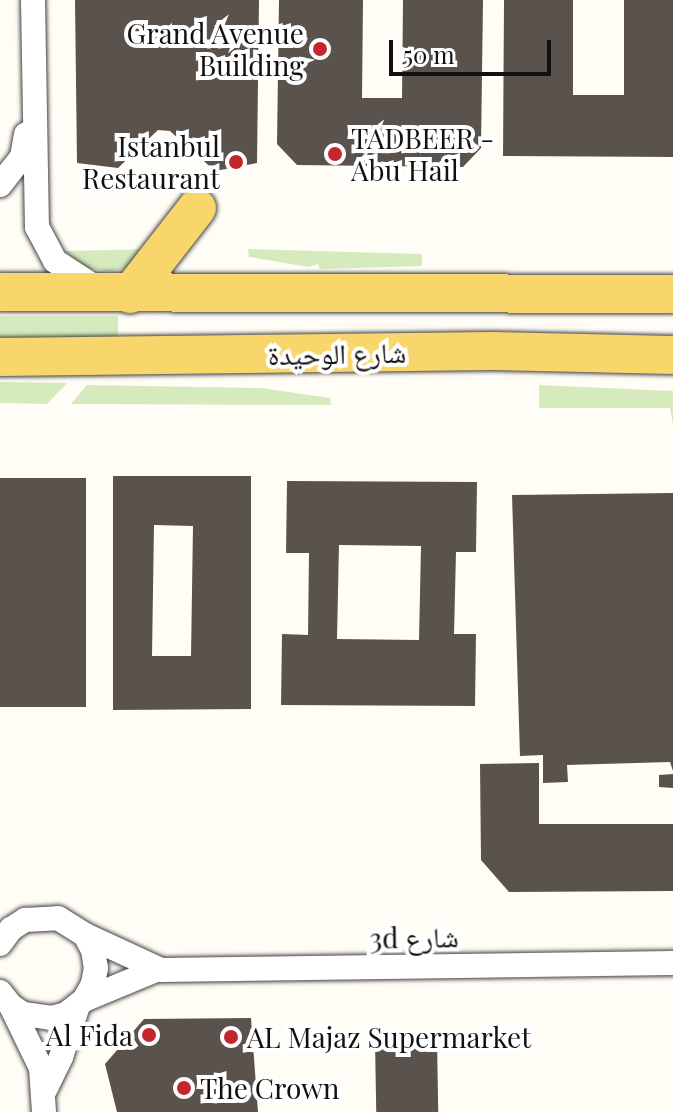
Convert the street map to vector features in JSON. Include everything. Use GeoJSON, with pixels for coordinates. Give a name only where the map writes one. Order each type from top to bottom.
{"type":"FeatureCollection","features":[{"type":"Feature","properties":{"kind":"main road"},"geometry":{"type":"LineString","coordinates":[[118,294],[197,208]]}},
{"type":"Feature","properties":{"kind":"main road","name":"شارع الوحيدة"},"geometry":{"type":"LineString","coordinates":[[0,292],[673,294]]}},
{"type":"Feature","properties":{"kind":"main road","name":"شارع الوحيدة"},"geometry":{"type":"LineString","coordinates":[[0,357],[493,351],[673,355]]}},
{"type":"Feature","properties":{"kind":"street"},"geometry":{"type":"LineString","coordinates":[[33,0],[34,206],[40,236],[55,261],[118,294]]}},
{"type":"Feature","properties":{"kind":"street"},"geometry":{"type":"LineString","coordinates":[[0,185],[22,157],[32,105]]}},
{"type":"Feature","properties":{"kind":"street","name":"3d شارع"},"geometry":{"type":"LineString","coordinates":[[4,936],[25,920],[58,918],[156,970]]}},
{"type":"Feature","properties":{"kind":"street"},"geometry":{"type":"LineString","coordinates":[[44,1101],[81,1003],[93,984],[96,968],[93,950],[85,935]]}},
{"type":"Feature","properties":{"kind":"street","name":"3d شارع"},"geometry":{"type":"LineString","coordinates":[[5,1000],[23,1014],[52,1018],[156,970],[673,963]]}},
{"type":"Feature","properties":{"kind":"street"},"geometry":{"type":"LineString","coordinates":[[5,1000],[33,1046],[44,1101]]}},
{"type":"Feature","properties":{"kind":"green space"},"geometry":{"type":"Polygon","coordinates":[[[155,249],[136,266],[111,271],[82,268],[66,251],[155,249]]]}},
{"type":"Feature","properties":{"kind":"green space"},"geometry":{"type":"Polygon","coordinates":[[[248,249],[422,254],[422,266],[320,269],[318,264],[308,267],[249,257],[248,249]]]}},
{"type":"Feature","properties":{"kind":"green space"},"geometry":{"type":"Polygon","coordinates":[[[0,316],[118,316],[118,337],[0,337],[0,316]]]}},
{"type":"Feature","properties":{"kind":"green space"},"geometry":{"type":"Polygon","coordinates":[[[0,382],[67,383],[47,404],[0,403],[0,382]]]}},
{"type":"Feature","properties":{"kind":"green space"},"geometry":{"type":"Polygon","coordinates":[[[87,385],[261,388],[330,398],[331,405],[71,404],[87,385]]]}},
{"type":"Feature","properties":{"kind":"green space"},"geometry":{"type":"Polygon","coordinates":[[[539,385],[673,391],[673,425],[670,408],[539,408],[539,385]]]}},
{"type":"Feature","properties":{"kind":"building"},"geometry":{"type":"Polygon","coordinates":[[[75,0],[259,0],[257,163],[215,171],[170,131],[158,130],[118,168],[77,163],[75,0]]]}},
{"type":"Feature","properties":{"kind":"building","name":"Grand Avenue Building"},"geometry":{"type":"Polygon","coordinates":[[[279,0],[363,0],[362,98],[402,98],[403,0],[483,0],[481,148],[463,167],[297,165],[277,144],[279,0]]]}},
{"type":"Feature","properties":{"kind":"building"},"geometry":{"type":"Polygon","coordinates":[[[504,0],[573,0],[573,95],[624,95],[624,0],[673,0],[673,157],[503,156],[504,0]]]}},
{"type":"Feature","properties":{"kind":"building"},"geometry":{"type":"Polygon","coordinates":[[[113,476],[251,476],[251,709],[113,710],[113,476]],[[154,525],[152,656],[191,656],[193,526],[154,525]]]}},
{"type":"Feature","properties":{"kind":"building"},"geometry":{"type":"Polygon","coordinates":[[[0,478],[86,478],[86,707],[0,707],[0,478]]]}},
{"type":"Feature","properties":{"kind":"building"},"geometry":{"type":"Polygon","coordinates":[[[287,481],[477,482],[476,552],[456,552],[454,634],[476,634],[475,706],[281,705],[282,634],[308,635],[309,553],[286,553],[287,481]],[[339,545],[337,639],[419,640],[421,546],[339,545]]]}},
{"type":"Feature","properties":{"kind":"building"},"geometry":{"type":"Polygon","coordinates":[[[673,493],[673,771],[670,762],[567,765],[568,782],[543,783],[543,755],[520,756],[512,495],[673,493]]]}},
{"type":"Feature","properties":{"kind":"building"},"geometry":{"type":"Polygon","coordinates":[[[539,763],[539,824],[673,824],[673,891],[509,892],[481,860],[480,764],[539,763]]]}},
{"type":"Feature","properties":{"kind":"building"},"geometry":{"type":"Polygon","coordinates":[[[673,774],[673,788],[659,787],[659,775],[673,774]]]}},
{"type":"Feature","properties":{"kind":"building","name":"The Crown"},"geometry":{"type":"Polygon","coordinates":[[[251,1018],[258,1112],[117,1112],[105,1064],[144,1019],[251,1018]]]}},
{"type":"Feature","properties":{"kind":"building"},"geometry":{"type":"Polygon","coordinates":[[[437,1040],[438,1112],[376,1112],[375,1041],[437,1040]]]}},
{"type":"Feature","properties":{"kind":"place","name":"Grand Avenue Building"},"geometry":{"type":"Point","coordinates":[320,49]}},
{"type":"Feature","properties":{"kind":"place","name":"TADBEER - Abu Hail"},"geometry":{"type":"Point","coordinates":[335,154]}},
{"type":"Feature","properties":{"kind":"place","name":"Istanbul Restaurant"},"geometry":{"type":"Point","coordinates":[236,162]}},
{"type":"Feature","properties":{"kind":"place","name":"Al Fida"},"geometry":{"type":"Point","coordinates":[149,1035]}},
{"type":"Feature","properties":{"kind":"place","name":"AL Majaz Supermarket"},"geometry":{"type":"Point","coordinates":[231,1037]}},
{"type":"Feature","properties":{"kind":"place","name":"The Crown"},"geometry":{"type":"Point","coordinates":[184,1088]}}]}
